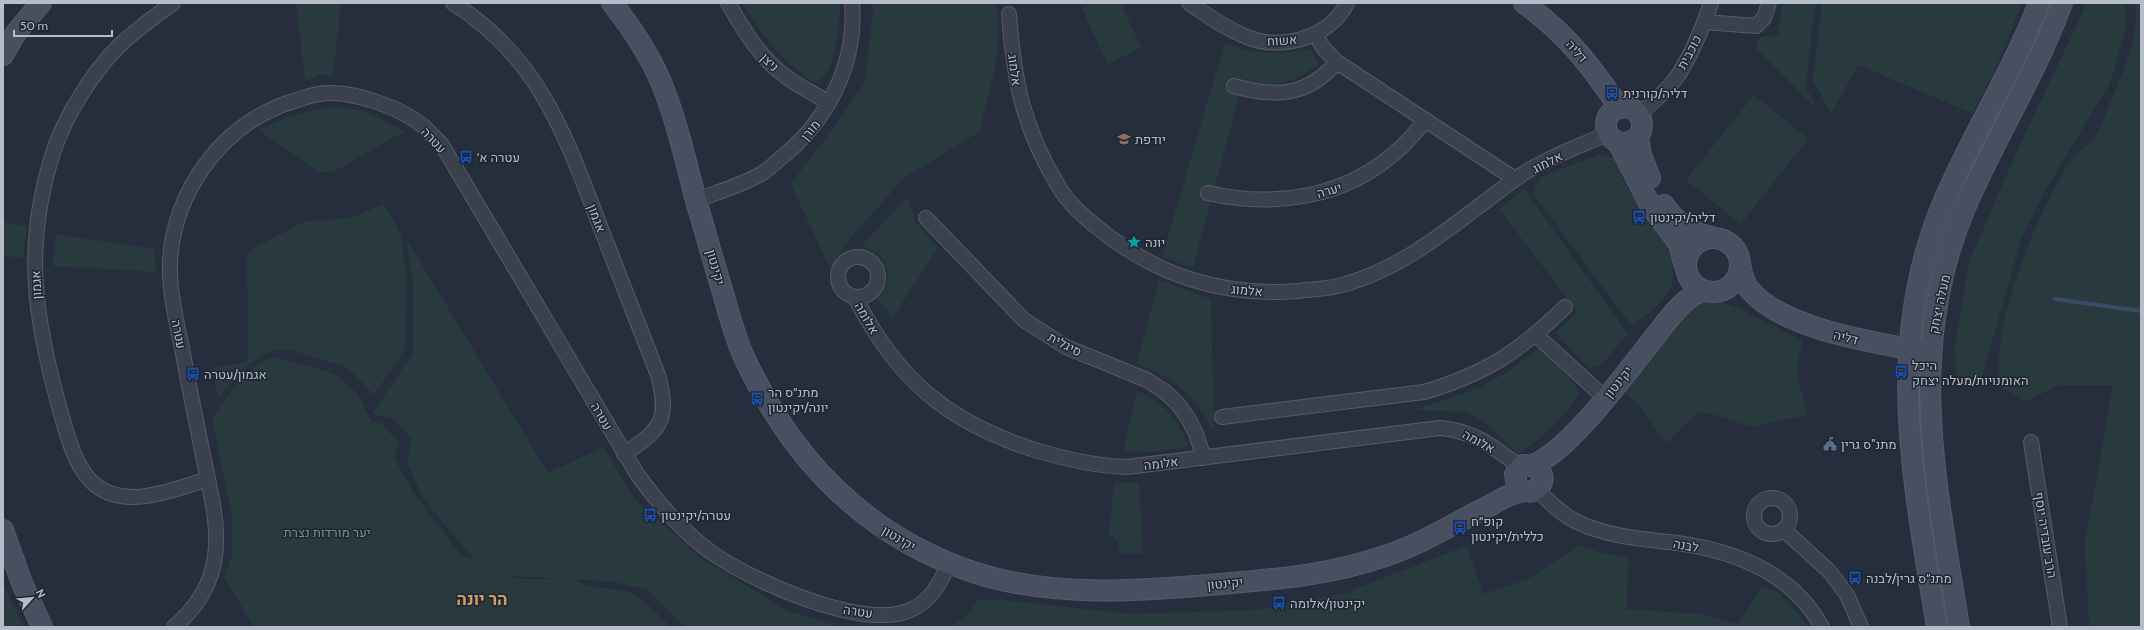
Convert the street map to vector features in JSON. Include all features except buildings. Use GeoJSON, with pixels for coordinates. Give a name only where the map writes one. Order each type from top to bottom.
{"type":"FeatureCollection","features":[{"type":"Feature","properties":{"kind":"street"},"geometry":{"type":"LineString","coordinates":[[3,54],[15,34],[41,3]]}},
{"type":"Feature","properties":{"kind":"street","name":"אגמון"},"geometry":{"type":"LineString","coordinates":[[172,3],[118,47],[72,110],[54,149],[43,191],[36,230],[34,276],[38,321],[49,371],[69,440],[82,469],[95,484],[127,497],[150,496],[208,479]]}},
{"type":"Feature","properties":{"kind":"street","name":"אגמון"},"geometry":{"type":"LineString","coordinates":[[454,3],[473,16],[498,37],[524,65],[543,95],[567,142],[658,375],[664,396],[663,412],[657,427],[646,440],[624,454]]}},
{"type":"Feature","properties":{"kind":"street","name":"יקינטון"},"geometry":{"type":"LineString","coordinates":[[612,3],[643,47],[661,82],[676,126],[696,200],[743,354],[768,404],[786,431],[814,467],[866,517],[888,532],[930,555],[976,573],[1023,584],[1088,590],[1134,590],[1289,578],[1344,569],[1415,546],[1496,502],[1528,478],[1563,444],[1606,398],[1671,317],[1694,296],[1704,291],[1717,292]]}},
{"type":"Feature","properties":{"kind":"street","name":"ניצן"},"geometry":{"type":"LineString","coordinates":[[728,3],[746,34],[784,76],[829,103]]}},
{"type":"Feature","properties":{"kind":"street","name":"מורן"},"geometry":{"type":"LineString","coordinates":[[696,200],[734,187],[762,173],[802,141],[829,103],[842,73],[851,39],[852,3]]}},
{"type":"Feature","properties":{"kind":"street","name":"אשוח"},"geometry":{"type":"LineString","coordinates":[[1188,3],[1246,37],[1265,42],[1294,41],[1315,34],[1333,23],[1347,3]]}},
{"type":"Feature","properties":{"kind":"street","name":"דליה"},"geometry":{"type":"LineString","coordinates":[[1524,3],[1546,19],[1573,44],[1629,111]]}},
{"type":"Feature","properties":{"kind":"street","name":"כוכבית"},"geometry":{"type":"LineString","coordinates":[[1629,111],[1659,97],[1674,82],[1705,22],[1711,3]]}},
{"type":"Feature","properties":{"kind":"street","name":"כוכבית"},"geometry":{"type":"LineString","coordinates":[[1705,22],[1756,26],[1764,18],[1769,3]]}},
{"type":"Feature","properties":{"kind":"street","name":"מעלה יצחק"},"geometry":{"type":"LineString","coordinates":[[1937,627],[1912,464],[1907,394],[1908,349],[1914,301],[1937,220],[1945,198],[2000,87],[2039,3]]}},
{"type":"Feature","properties":{"kind":"street","name":"מעלה יצחק"},"geometry":{"type":"LineString","coordinates":[[1960,627],[1934,462],[1929,400],[1930,353],[1936,305],[1960,221],[2026,84],[2062,3]]}},
{"type":"Feature","properties":{"kind":"street","name":"אלמוג"},"geometry":{"type":"LineString","coordinates":[[1009,14],[1012,57],[1017,90],[1027,125],[1060,189],[1080,214],[1108,237],[1144,261],[1202,283],[1245,291],[1277,292],[1345,284],[1412,254],[1444,234],[1516,179],[1547,161],[1613,138]]}},
{"type":"Feature","properties":{"kind":"street"},"geometry":{"type":"LineString","coordinates":[[1315,34],[1324,49],[1337,62],[1516,179]]}},
{"type":"Feature","properties":{"kind":"street"},"geometry":{"type":"LineString","coordinates":[[1234,86],[1272,94],[1293,92],[1313,84],[1327,73],[1337,62]]}},
{"type":"Feature","properties":{"kind":"street","name":"עטרה"},"geometry":{"type":"LineString","coordinates":[[174,627],[196,605],[206,587],[213,568],[216,528],[208,479],[171,296],[170,261],[174,232],[184,199],[218,148],[239,128],[294,101],[320,94],[344,95],[374,102],[402,113],[422,126],[442,145],[624,454],[651,494],[678,524],[714,554],[754,578],[795,596],[852,612],[884,615],[908,611],[925,601],[937,589],[950,562]]}},
{"type":"Feature","properties":{"kind":"street"},"geometry":{"type":"LineString","coordinates":[[1613,111],[1629,111],[1642,125],[1638,136],[1643,161],[1665,206],[1672,216],[1689,230],[1698,235],[1720,238],[1734,248],[1740,264],[1735,281],[1717,292],[1697,287],[1686,270],[1679,244],[1650,205],[1613,138],[1607,120],[1613,111]]}},
{"type":"Feature","properties":{"kind":"street","name":"יערה"},"geometry":{"type":"LineString","coordinates":[[1208,193],[1256,200],[1289,200],[1348,184],[1375,169],[1398,151],[1426,120]]}},
{"type":"Feature","properties":{"kind":"street"},"geometry":{"type":"LineString","coordinates":[[1613,138],[1629,142],[1638,136]]}},
{"type":"Feature","properties":{"kind":"street","name":"סיגלית"},"geometry":{"type":"LineString","coordinates":[[926,218],[1024,320],[1066,347],[1147,380],[1164,391],[1177,403],[1188,418],[1196,434],[1204,458]]}},
{"type":"Feature","properties":{"kind":"street"},"geometry":{"type":"LineString","coordinates":[[1686,270],[1686,257],[1693,246],[1703,239],[1712,237]]}},
{"type":"Feature","properties":{"kind":"street","name":"דליה"},"geometry":{"type":"LineString","coordinates":[[1740,264],[1744,282],[1749,290],[1785,315],[1830,333],[1930,353]]}},
{"type":"Feature","properties":{"kind":"street","name":"יקינטון"},"geometry":{"type":"LineString","coordinates":[[1671,317],[1687,281],[1686,270]]}},
{"type":"Feature","properties":{"kind":"street","name":"דליה"},"geometry":{"type":"LineString","coordinates":[[1717,292],[1729,289],[1768,304]]}},
{"type":"Feature","properties":{"kind":"street","name":"אלומה"},"geometry":{"type":"LineString","coordinates":[[855,297],[867,321],[886,350],[904,372],[930,397],[955,415],[1004,440],[1075,462],[1103,466],[1127,467],[1440,428],[1470,433],[1490,444],[1528,478]]}},
{"type":"Feature","properties":{"kind":"street"},"geometry":{"type":"LineString","coordinates":[[1222,417],[1424,392],[1455,383],[1486,368],[1536,335],[1565,307]]}},
{"type":"Feature","properties":{"kind":"street"},"geometry":{"type":"LineString","coordinates":[[1536,335],[1606,398]]}},
{"type":"Feature","properties":{"kind":"street","name":"הרב עובדיה יוסף"},"geometry":{"type":"LineString","coordinates":[[2031,442],[2060,627]]}},
{"type":"Feature","properties":{"kind":"street","name":"לבנה"},"geometry":{"type":"LineString","coordinates":[[1528,478],[1559,511],[1587,526],[1634,539],[1700,547],[1737,558],[1773,574],[1801,597],[1822,627]]}},
{"type":"Feature","properties":{"kind":"street"},"geometry":{"type":"LineString","coordinates":[[3,530],[22,583],[42,627]]}},
{"type":"Feature","properties":{"kind":"street"},"geometry":{"type":"LineString","coordinates":[[1784,530],[1833,576],[1847,596],[1861,627]]}},
{"type":"Feature","properties":{"kind":"green space"},"geometry":{"type":"Polygon","coordinates":[[[296,3],[341,3],[333,75],[320,75],[305,81],[296,3]]]}},
{"type":"Feature","properties":{"kind":"green space"},"geometry":{"type":"Polygon","coordinates":[[[742,3],[840,3],[838,31],[834,54],[831,64],[823,78],[815,83],[792,66],[765,37],[742,3]]]}},
{"type":"Feature","properties":{"kind":"green space"},"geometry":{"type":"Polygon","coordinates":[[[873,3],[994,3],[998,16],[998,49],[991,85],[979,132],[904,178],[846,243],[830,269],[791,184],[840,119],[865,82],[873,3]]]}},
{"type":"Feature","properties":{"kind":"green space"},"geometry":{"type":"Polygon","coordinates":[[[1094,3],[1121,3],[1141,48],[1107,64],[1082,8],[1094,3]]]}},
{"type":"Feature","properties":{"kind":"green space"},"geometry":{"type":"Polygon","coordinates":[[[1783,3],[1816,3],[1806,87],[1817,109],[1756,48],[1760,37],[1778,35],[1783,3]]]}},
{"type":"Feature","properties":{"kind":"green space"},"geometry":{"type":"Polygon","coordinates":[[[1822,3],[2022,3],[1995,71],[1972,113],[1858,65],[1831,114],[1813,80],[1822,3]]]}},
{"type":"Feature","properties":{"kind":"green space"},"geometry":{"type":"Polygon","coordinates":[[[2087,3],[2125,3],[2126,29],[2110,83],[2046,189],[2021,239],[1982,377],[1956,377],[1955,346],[1970,259],[2019,147],[2087,3]]]}},
{"type":"Feature","properties":{"kind":"green space"},"geometry":{"type":"Polygon","coordinates":[[[2134,3],[2141,3],[2141,627],[2089,627],[2085,543],[2113,385],[2060,385],[2026,401],[2001,388],[1998,366],[2001,339],[2007,309],[2027,248],[2052,193],[2063,173],[2075,156],[2094,138],[2098,132],[2130,53],[2135,27],[2136,14],[2134,3]]]}},
{"type":"Feature","properties":{"kind":"green space"},"geometry":{"type":"Polygon","coordinates":[[[1225,42],[1245,50],[1266,53],[1310,49],[1319,63],[1301,76],[1284,82],[1265,84],[1243,81],[1193,268],[1162,257],[1225,42]]]}},
{"type":"Feature","properties":{"kind":"green space"},"geometry":{"type":"Polygon","coordinates":[[[1754,95],[1808,139],[1741,224],[1686,180],[1754,95]]]}},
{"type":"Feature","properties":{"kind":"green space"},"geometry":{"type":"Polygon","coordinates":[[[337,107],[364,111],[405,131],[333,172],[318,172],[259,130],[297,114],[337,107]]]}},
{"type":"Feature","properties":{"kind":"green space"},"geometry":{"type":"Polygon","coordinates":[[[1601,154],[1615,159],[1624,181],[1673,257],[1672,286],[1658,306],[1632,326],[1534,195],[1535,188],[1541,177],[1601,154]]]}},
{"type":"Feature","properties":{"kind":"green space"},"geometry":{"type":"Polygon","coordinates":[[[1524,189],[1628,334],[1600,366],[1588,368],[1556,333],[1577,311],[1499,209],[1524,189]]]}},
{"type":"Feature","properties":{"kind":"green space"},"geometry":{"type":"Polygon","coordinates":[[[907,197],[916,222],[938,248],[893,317],[877,299],[887,286],[888,270],[880,255],[862,246],[907,197]]]}},
{"type":"Feature","properties":{"kind":"green space"},"geometry":{"type":"Polygon","coordinates":[[[384,204],[401,234],[407,281],[405,349],[374,395],[347,367],[290,350],[271,351],[250,363],[218,398],[212,368],[248,362],[247,256],[252,249],[304,222],[353,217],[384,204]]]}},
{"type":"Feature","properties":{"kind":"green space"},"geometry":{"type":"Polygon","coordinates":[[[3,222],[27,226],[23,258],[3,256],[3,222]]]}},
{"type":"Feature","properties":{"kind":"green space"},"geometry":{"type":"Polygon","coordinates":[[[56,234],[154,249],[156,272],[53,266],[56,234]]]}},
{"type":"Feature","properties":{"kind":"green space","name":"יער מורדות נצרת"},"geometry":{"type":"Polygon","coordinates":[[[407,240],[548,473],[603,447],[635,499],[702,559],[788,611],[841,627],[685,627],[646,589],[615,582],[574,579],[585,585],[631,593],[649,606],[671,627],[254,627],[224,577],[232,557],[232,516],[212,419],[225,399],[249,371],[259,363],[275,357],[323,370],[338,376],[358,394],[371,421],[381,423],[399,443],[394,458],[414,493],[459,553],[474,560],[423,498],[407,462],[411,439],[393,418],[372,414],[413,353],[413,280],[407,240]],[[509,575],[517,579],[562,579],[509,575]]]}},
{"type":"Feature","properties":{"kind":"green space"},"geometry":{"type":"Polygon","coordinates":[[[1159,280],[1211,299],[1214,432],[1199,407],[1183,389],[1174,382],[1137,363],[1159,280]]]}},
{"type":"Feature","properties":{"kind":"green space"},"geometry":{"type":"Polygon","coordinates":[[[1714,299],[1738,308],[1803,341],[1796,368],[1807,415],[1751,427],[1713,414],[1698,412],[1666,443],[1639,405],[1619,388],[1696,302],[1714,299]]]}},
{"type":"Feature","properties":{"kind":"green space"},"geometry":{"type":"Polygon","coordinates":[[[1539,347],[1575,384],[1579,394],[1566,413],[1552,427],[1518,454],[1485,422],[1466,412],[1414,410],[1479,388],[1509,371],[1539,347]]]}},
{"type":"Feature","properties":{"kind":"green space"},"geometry":{"type":"Polygon","coordinates":[[[1137,391],[1156,401],[1169,412],[1189,446],[1155,452],[1123,451],[1137,391]]]}},
{"type":"Feature","properties":{"kind":"green space"},"geometry":{"type":"Polygon","coordinates":[[[1139,482],[1143,553],[1120,554],[1118,542],[1109,533],[1114,483],[1139,482]]]}},
{"type":"Feature","properties":{"kind":"green space"},"geometry":{"type":"Polygon","coordinates":[[[1580,545],[1599,552],[1629,558],[1626,609],[1701,614],[1738,624],[1762,586],[1780,593],[1809,627],[948,627],[965,617],[978,600],[1005,600],[1130,614],[1254,610],[1342,594],[1466,546],[1484,594],[1526,580],[1580,545]]]}},
{"type":"Feature","properties":{"kind":"green space"},"geometry":{"type":"Polygon","coordinates":[[[3,583],[24,627],[3,627],[3,583]]]}},
{"type":"Feature","properties":{"kind":"waterway"},"geometry":{"type":"LineString","coordinates":[[2055,299],[2141,311]]}},
{"type":"Feature","properties":{"kind":"place","name":"דליה/קורנית"},"geometry":{"type":"Point","coordinates":[1612,93]}},
{"type":"Feature","properties":{"kind":"place","name":"יודפת"},"geometry":{"type":"Point","coordinates":[1124,139]}},
{"type":"Feature","properties":{"kind":"place","name":"עטרה א׳"},"geometry":{"type":"Point","coordinates":[466,157]}},
{"type":"Feature","properties":{"kind":"place","name":"דליה/יקינטון"},"geometry":{"type":"Point","coordinates":[1639,217]}},
{"type":"Feature","properties":{"kind":"place","name":"יונה"},"geometry":{"type":"Point","coordinates":[1134,242]}},
{"type":"Feature","properties":{"kind":"place","name":"היכל האומנויות/מעלה יצחק"},"geometry":{"type":"Point","coordinates":[1901,372]}},
{"type":"Feature","properties":{"kind":"place","name":"אגמון/עטרה"},"geometry":{"type":"Point","coordinates":[193,374]}},
{"type":"Feature","properties":{"kind":"place","name":"מתנ״ס הר יונה/יקינטון"},"geometry":{"type":"Point","coordinates":[757,399]}},
{"type":"Feature","properties":{"kind":"place","name":"מתנ\"ס גרין"},"geometry":{"type":"Point","coordinates":[1830,444]}},
{"type":"Feature","properties":{"kind":"place","name":"עטרה/יקינטון"},"geometry":{"type":"Point","coordinates":[650,515]}},
{"type":"Feature","properties":{"kind":"place","name":"קופ״ח כללית/יקינטון"},"geometry":{"type":"Point","coordinates":[1460,528]}},
{"type":"Feature","properties":{"kind":"place","name":"מתנ״ס גרין/לבנה"},"geometry":{"type":"Point","coordinates":[1855,578]}},
{"type":"Feature","properties":{"kind":"place","name":"יקינטון/אלומה"},"geometry":{"type":"Point","coordinates":[1279,603]}},
{"type":"Feature","properties":{"kind":"district","name":"הר יונה"},"geometry":{"type":"Point","coordinates":[482,599]}}]}
